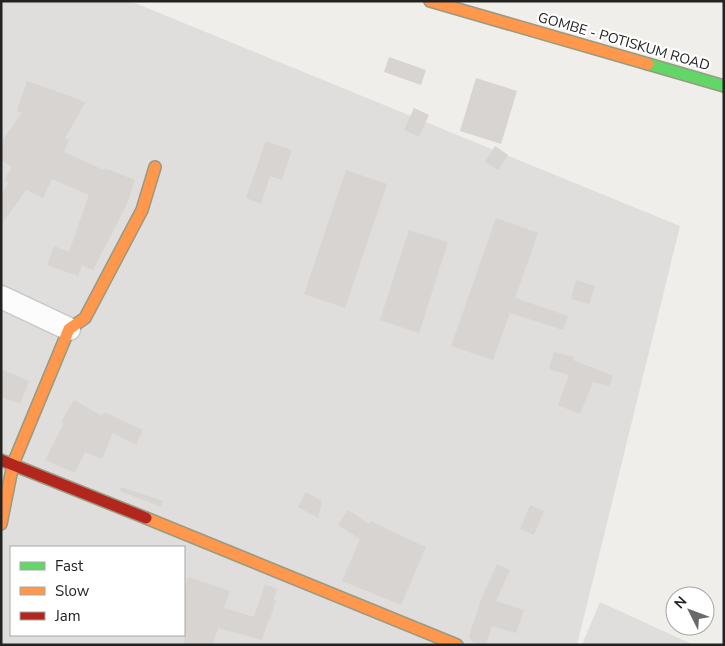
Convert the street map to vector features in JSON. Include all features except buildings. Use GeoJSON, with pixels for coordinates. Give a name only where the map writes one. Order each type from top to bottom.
{"type":"FeatureCollection","features":[{"type":"Feature","properties":{"kind":"street","name":"GOMBE - POTISKUM ROAD"},"geometry":{"type":"LineString","coordinates":[[430,1],[724,86]]}},
{"type":"Feature","properties":{"kind":"street"},"geometry":{"type":"LineString","coordinates":[[1,524],[13,464],[69,329],[85,318],[142,210],[156,167]]}},
{"type":"Feature","properties":{"kind":"street"},"geometry":{"type":"LineString","coordinates":[[1,297],[69,329]]}},
{"type":"Feature","properties":{"kind":"street"},"geometry":{"type":"LineString","coordinates":[[1,460],[457,645]]}},
{"type":"Feature","properties":{"kind":"shaded area"},"geometry":{"type":"Polygon","coordinates":[[[1,1],[130,1],[680,226],[577,645],[1,645],[1,1]]]}},
{"type":"Feature","properties":{"kind":"shaded area"},"geometry":{"type":"Polygon","coordinates":[[[600,602],[665,632],[665,636],[674,636],[694,645],[582,645],[600,602]]]}},
{"type":"Feature","properties":{"kind":"traffic: fast"},"geometry":{"type":"LineString","coordinates":[[648,64],[724,86]]}},
{"type":"Feature","properties":{"kind":"traffic: slow"},"geometry":{"type":"LineString","coordinates":[[430,1],[648,64]]}},
{"type":"Feature","properties":{"kind":"traffic: slow"},"geometry":{"type":"LineString","coordinates":[[1,524],[13,464],[69,329],[85,318],[142,210],[155,167]]}},
{"type":"Feature","properties":{"kind":"traffic: slow"},"geometry":{"type":"LineString","coordinates":[[146,518],[457,645]]}},
{"type":"Feature","properties":{"kind":"traffic: jam"},"geometry":{"type":"LineString","coordinates":[[1,460],[146,518]]}}]}
